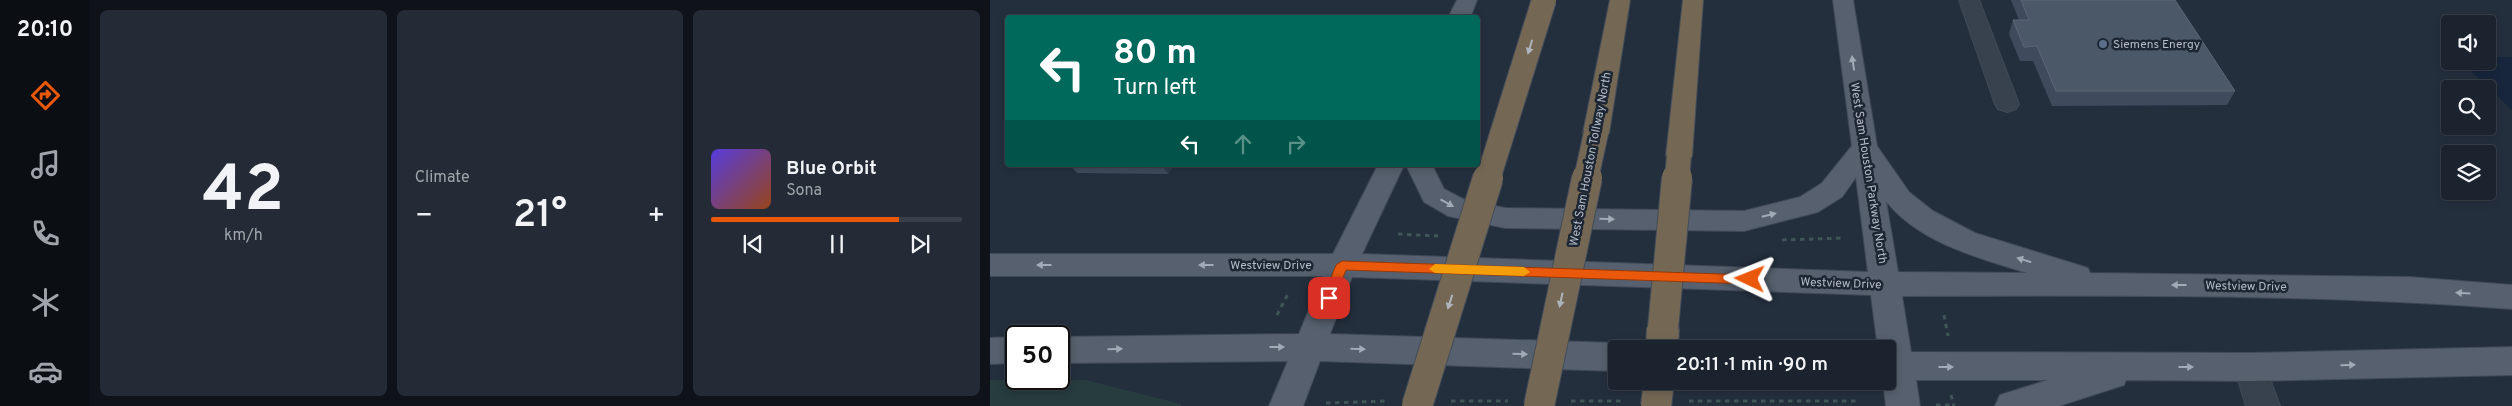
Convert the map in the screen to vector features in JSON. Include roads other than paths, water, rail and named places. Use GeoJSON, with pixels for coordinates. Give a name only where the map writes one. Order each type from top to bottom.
{"type":"FeatureCollection","features":[{"type":"Feature","properties":{"kind":"highway"},"geometry":{"type":"LineString","coordinates":[[1417,403],[1544,0]]}},
{"type":"Feature","properties":{"kind":"highway","name":"West Sam Houston Tollway North"},"geometry":{"type":"LineString","coordinates":[[1537,403],[1596,133],[1620,0]]}},
{"type":"Feature","properties":{"kind":"highway"},"geometry":{"type":"LineString","coordinates":[[1663,340],[1693,0]]}},
{"type":"Feature","properties":{"kind":"main road"},"geometry":{"type":"LineString","coordinates":[[1460,15],[1467,0]]}},
{"type":"Feature","properties":{"kind":"main road","name":"West Sam Houston Parkway North"},"geometry":{"type":"LineString","coordinates":[[1843,0],[1886,284],[1890,340]]}},
{"type":"Feature","properties":{"kind":"main road"},"geometry":{"type":"LineString","coordinates":[[1421,167],[1434,195],[1458,209],[1505,218],[1744,221],[1808,205],[1832,190],[1865,147],[1904,203],[1937,228],[1972,243],[2104,285]]}},
{"type":"Feature","properties":{"kind":"main road"},"geometry":{"type":"LineString","coordinates":[[1286,406],[1342,265],[1390,167]]}},
{"type":"Feature","properties":{"kind":"main road","name":"Westview Drive"},"geometry":{"type":"LineString","coordinates":[[990,265],[1342,265],[1886,284],[2233,285],[2409,289],[2512,296]]}},
{"type":"Feature","properties":{"kind":"main road"},"geometry":{"type":"LineString","coordinates":[[1070,350],[1309,347],[1608,357]]}},
{"type":"Feature","properties":{"kind":"main road"},"geometry":{"type":"LineString","coordinates":[[990,351],[1005,350]]}},
{"type":"Feature","properties":{"kind":"main road"},"geometry":{"type":"LineString","coordinates":[[1896,367],[2250,367],[2512,362]]}},
{"type":"Feature","properties":{"kind":"main road"},"geometry":{"type":"LineString","coordinates":[[2012,406],[2137,367]]}},
{"type":"Feature","properties":{"kind":"main road","name":"West Sam Houston Parkway North"},"geometry":{"type":"LineString","coordinates":[[1896,373],[1916,405]]}},
{"type":"Feature","properties":{"kind":"lane"},"geometry":{"type":"LineString","coordinates":[[1969,0],[2007,104]]}},
{"type":"Feature","properties":{"kind":"lane"},"geometry":{"type":"LineString","coordinates":[[2250,367],[2263,406]]}},
{"type":"Feature","properties":{"kind":"water"},"geometry":{"type":"Polygon","coordinates":[[[2496,57],[2512,57],[2512,110],[2496,95],[2496,80],[2480,80],[2472,72],[2472,70],[2496,70],[2496,57]]]}},
{"type":"Feature","properties":{"kind":"place","name":"Siemens Energy"},"geometry":{"type":"Point","coordinates":[2103,44]}}]}
